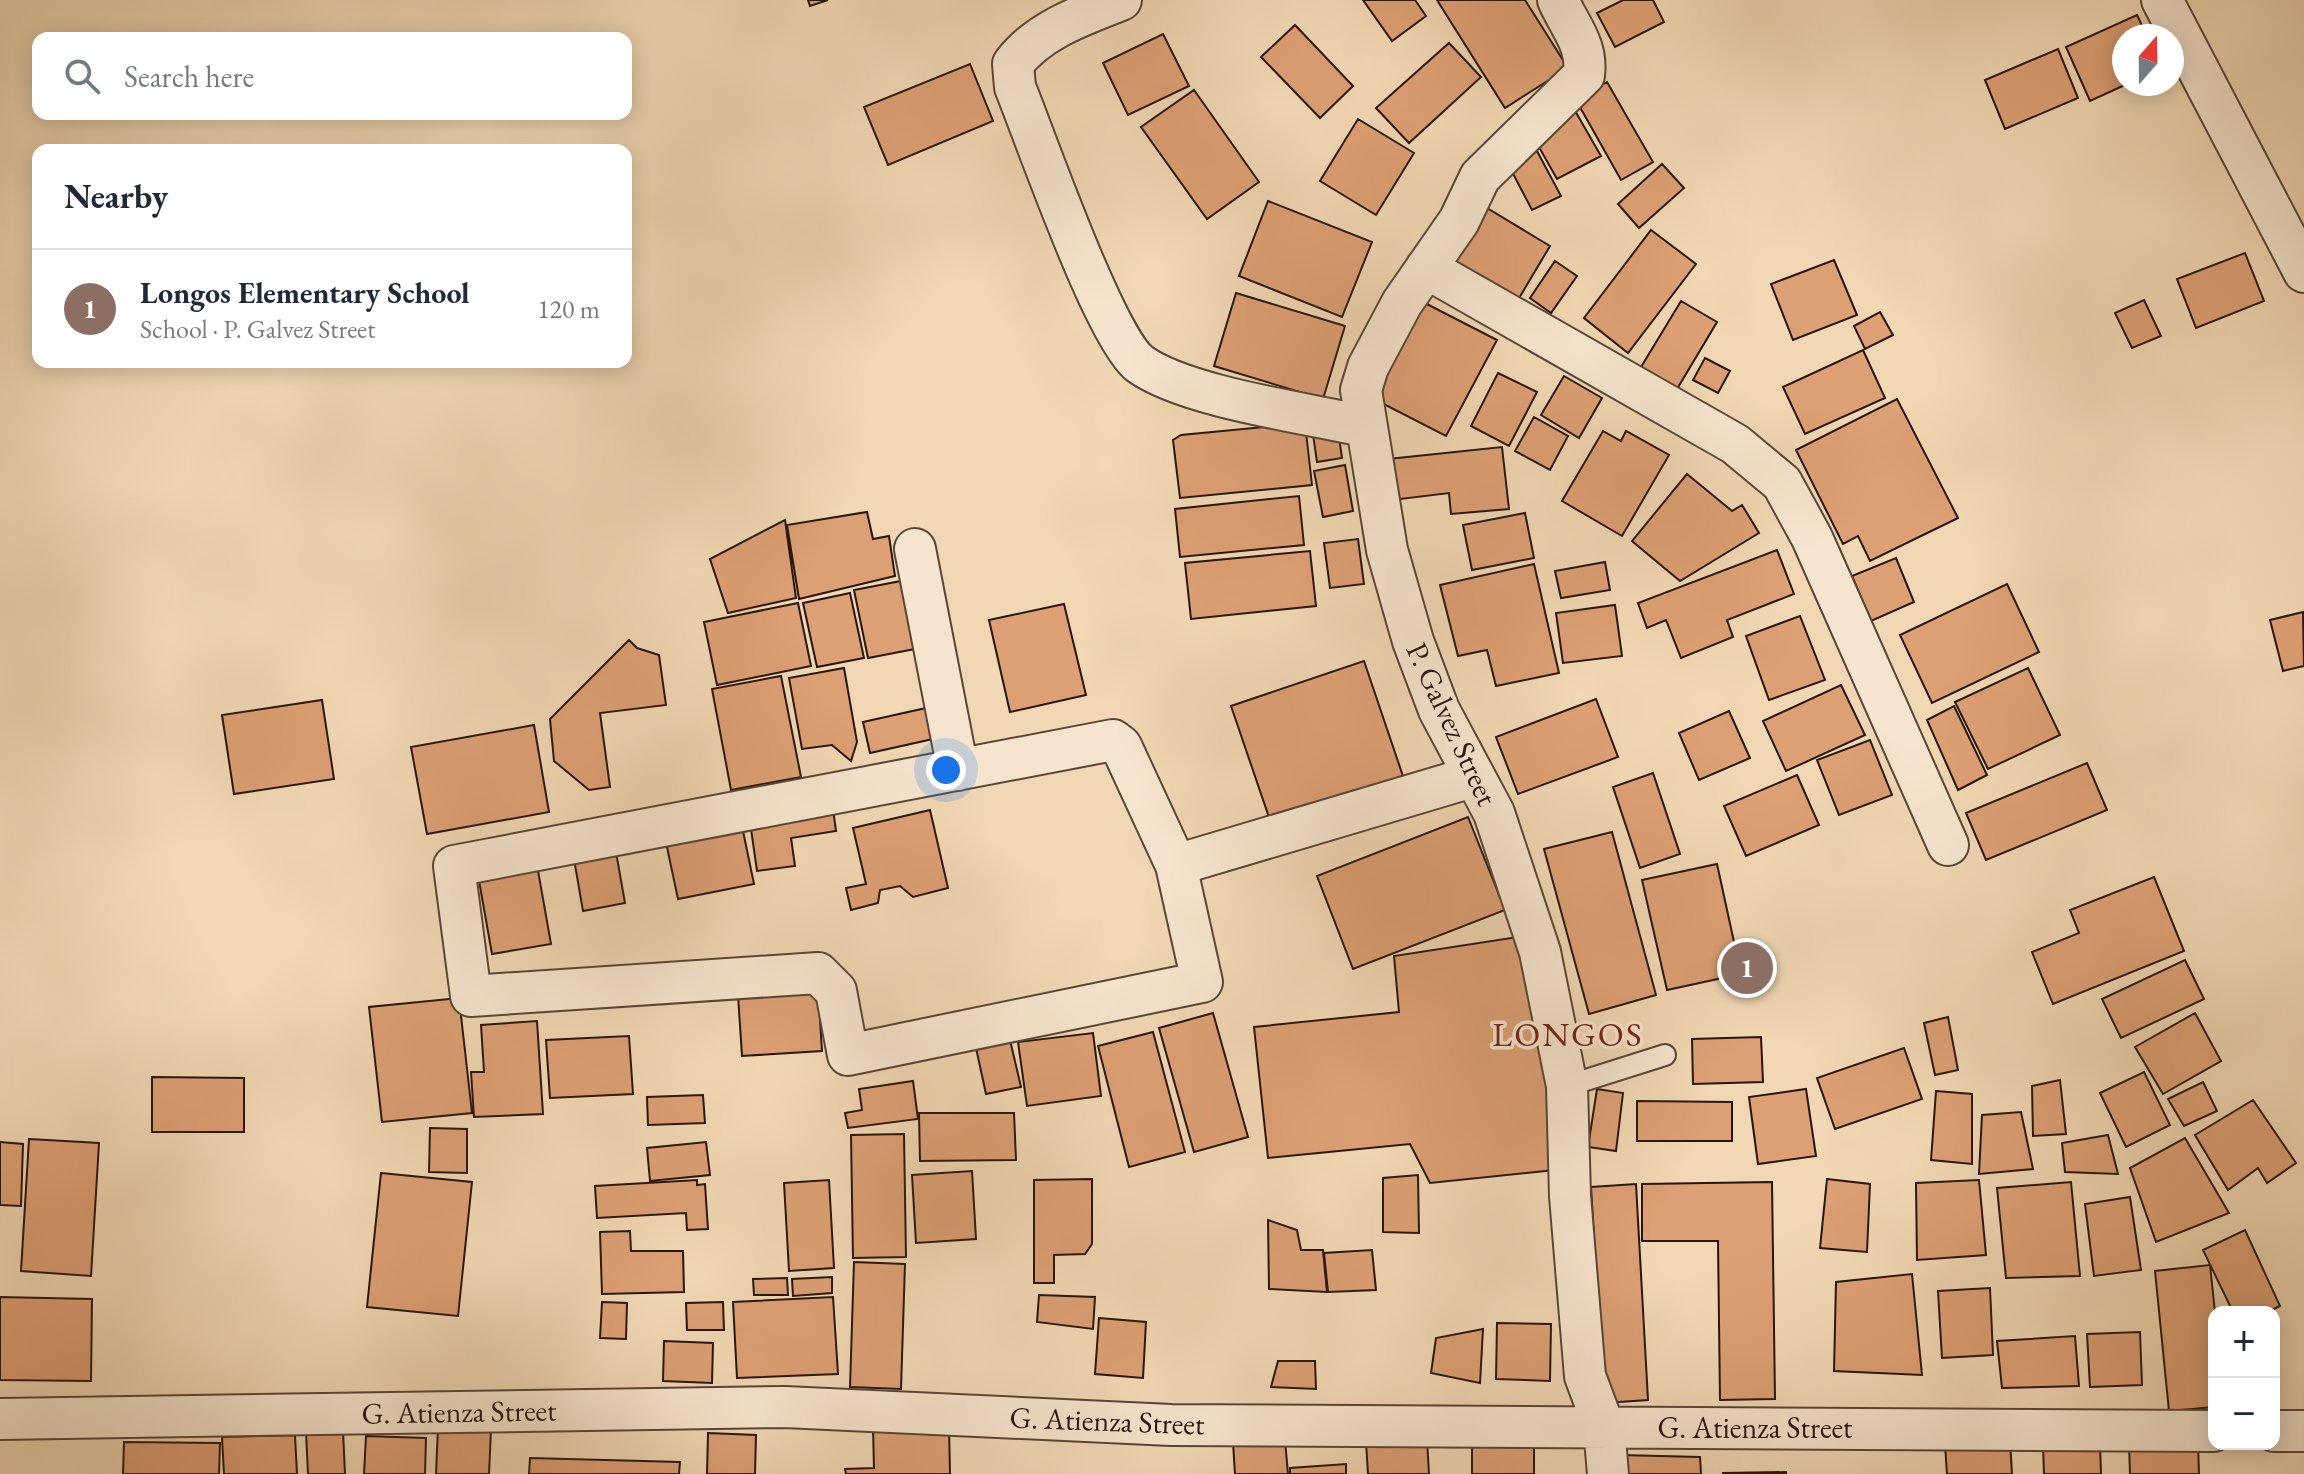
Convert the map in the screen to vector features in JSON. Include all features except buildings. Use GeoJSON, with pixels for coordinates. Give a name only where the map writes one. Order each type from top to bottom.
{"type":"FeatureCollection","features":[{"type":"Feature","properties":{"kind":"street"},"geometry":{"type":"LineString","coordinates":[[1121,0],[1073,19],[1039,39],[1023,51],[1013,64],[1015,87],[1102,303],[1126,350],[1141,365],[1195,388],[1364,426]]}},
{"type":"Feature","properties":{"kind":"street","name":"P. Galvez Street"},"geometry":{"type":"LineString","coordinates":[[1558,0],[1568,23],[1580,37],[1586,59],[1584,75],[1480,177],[1459,221],[1402,303],[1368,367],[1361,390],[1364,426],[1387,550],[1413,641],[1439,710],[1472,777],[1494,813],[1528,911],[1567,1086],[1570,1196],[1585,1376],[1604,1427],[1608,1474]]}},
{"type":"Feature","properties":{"kind":"street"},"geometry":{"type":"LineString","coordinates":[[2162,0],[2304,272]]}},
{"type":"Feature","properties":{"kind":"street"},"geometry":{"type":"LineString","coordinates":[[1426,268],[1735,444],[1782,483],[1812,538],[1948,845]]}},
{"type":"Feature","properties":{"kind":"street"},"geometry":{"type":"LineString","coordinates":[[915,549],[958,770]]}},
{"type":"Feature","properties":{"kind":"street"},"geometry":{"type":"LineString","coordinates":[[1113,740],[1121,746],[1176,865],[1202,982],[848,1055],[836,991],[818,973],[471,996],[454,866],[958,770],[1113,740]]}},
{"type":"Feature","properties":{"kind":"street"},"geometry":{"type":"LineString","coordinates":[[1176,865],[1472,777]]}},
{"type":"Feature","properties":{"kind":"street","name":"G. Atienza Street"},"geometry":{"type":"LineString","coordinates":[[0,1419],[785,1407],[1171,1425],[2208,1431]]}},
{"type":"Feature","properties":{"kind":"street"},"geometry":{"type":"LineString","coordinates":[[2280,1431],[2304,1431]]}},
{"type":"Feature","properties":{"kind":"lane"},"geometry":{"type":"LineString","coordinates":[[1567,1086],[1665,1055]]}},
{"type":"Feature","properties":{"kind":"place","name":"Longos Elementary School"},"geometry":{"type":"Point","coordinates":[1747,968]}},
{"type":"Feature","properties":{"kind":"district","name":"LONGOS"},"geometry":{"type":"Point","coordinates":[1568,1034]}}]}
